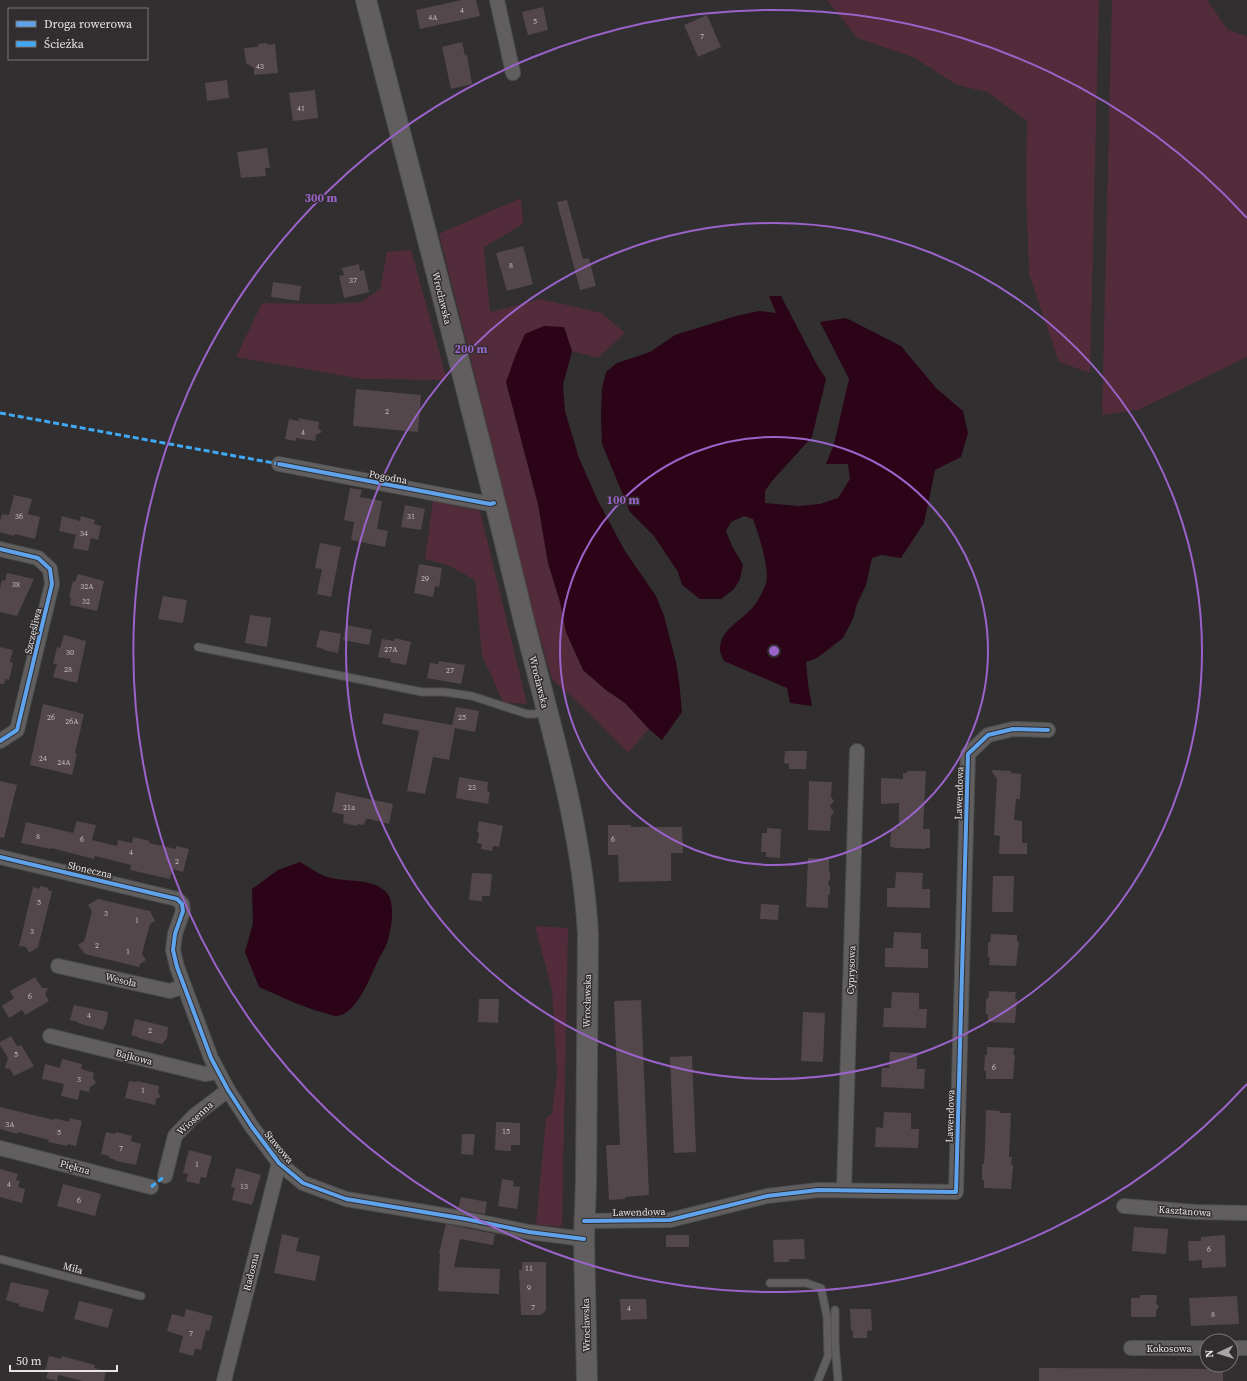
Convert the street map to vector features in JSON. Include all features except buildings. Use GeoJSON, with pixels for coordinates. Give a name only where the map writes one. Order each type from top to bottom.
{"type":"FeatureCollection","features":[{"type":"Feature","properties":{"kind":"main road","name":"Wrocławska"},"geometry":{"type":"LineString","coordinates":[[366,0],[547,711],[576,836],[586,908],[588,1008],[584,1230],[588,1381]]}},
{"type":"Feature","properties":{"kind":"street"},"geometry":{"type":"LineString","coordinates":[[497,0],[513,73]]}},
{"type":"Feature","properties":{"kind":"street","name":"Pogodna"},"geometry":{"type":"LineString","coordinates":[[279,464],[490,504],[494,503]]}},
{"type":"Feature","properties":{"kind":"street","name":"Szczęśliwa"},"geometry":{"type":"LineString","coordinates":[[0,549],[38,558],[50,569],[52,584],[17,730],[0,741]]}},
{"type":"Feature","properties":{"kind":"street","name":"Lawendowa"},"geometry":{"type":"LineString","coordinates":[[584,1230],[670,1220],[767,1196],[818,1190],[956,1192],[968,754],[988,735],[1013,729],[1048,730]]}},
{"type":"Feature","properties":{"kind":"street","name":"Cyprysowa"},"geometry":{"type":"LineString","coordinates":[[844,1190],[857,750]]}},
{"type":"Feature","properties":{"kind":"street","name":"Słoneczna"},"geometry":{"type":"LineString","coordinates":[[0,857],[177,899]]}},
{"type":"Feature","properties":{"kind":"street","name":"Stawowa"},"geometry":{"type":"LineString","coordinates":[[177,899],[182,904],[183,911],[175,934],[173,950],[176,967],[211,1058],[228,1090],[252,1127],[279,1163],[303,1183],[346,1199],[466,1219],[529,1232],[584,1230]]}},
{"type":"Feature","properties":{"kind":"street","name":"Wesoła"},"geometry":{"type":"LineString","coordinates":[[58,966],[170,992],[184,986]]}},
{"type":"Feature","properties":{"kind":"street","name":"Bajkowa"},"geometry":{"type":"LineString","coordinates":[[50,1036],[205,1074],[218,1072]]}},
{"type":"Feature","properties":{"kind":"street","name":"Wiosenna"},"geometry":{"type":"LineString","coordinates":[[165,1176],[175,1136],[194,1116],[228,1090]]}},
{"type":"Feature","properties":{"kind":"street","name":"Piękna"},"geometry":{"type":"LineString","coordinates":[[0,1148],[151,1187]]}},
{"type":"Feature","properties":{"kind":"street","name":"Radosna"},"geometry":{"type":"LineString","coordinates":[[224,1381],[279,1163]]}},
{"type":"Feature","properties":{"kind":"street","name":"Kasztanowa"},"geometry":{"type":"LineString","coordinates":[[1124,1206],[1195,1212],[1247,1213]]}},
{"type":"Feature","properties":{"kind":"street","name":"Kokosowa"},"geometry":{"type":"LineString","coordinates":[[1131,1348],[1199,1348]]}},
{"type":"Feature","properties":{"kind":"lane"},"geometry":{"type":"LineString","coordinates":[[198,647],[422,692],[444,692],[472,696],[527,714],[547,711]]}},
{"type":"Feature","properties":{"kind":"lane","name":"Miła"},"geometry":{"type":"LineString","coordinates":[[0,1259],[141,1296]]}},
{"type":"Feature","properties":{"kind":"lane"},"geometry":{"type":"LineString","coordinates":[[770,1284],[806,1283],[821,1288],[826,1317],[828,1356],[818,1381]]}},
{"type":"Feature","properties":{"kind":"lane"},"geometry":{"type":"LineString","coordinates":[[835,1310],[835,1342],[838,1381]]}},
{"type":"Feature","properties":{"kind":"shaded area"},"geometry":{"type":"Polygon","coordinates":[[[827,0],[1099,0],[1090,373],[1059,362],[1029,274],[1026,189],[1027,121],[987,92],[957,85],[913,57],[857,38],[827,0]]]}},
{"type":"Feature","properties":{"kind":"shaded area"},"geometry":{"type":"Polygon","coordinates":[[[1112,0],[1207,0],[1228,30],[1247,36],[1247,357],[1138,410],[1102,415],[1112,0]]]}},
{"type":"Feature","properties":{"kind":"shaded area"},"geometry":{"type":"Polygon","coordinates":[[[521,198],[523,224],[484,247],[490,312],[541,299],[602,313],[625,333],[598,358],[572,351],[564,327],[506,382],[538,504],[548,563],[560,602],[566,632],[583,670],[606,690],[625,703],[649,729],[628,753],[586,710],[552,679],[536,624],[439,234],[521,198]]]}},
{"type":"Feature","properties":{"kind":"shaded area"},"geometry":{"type":"Polygon","coordinates":[[[411,250],[447,380],[362,379],[236,357],[262,303],[329,304],[362,302],[380,289],[387,252],[411,250]]]}},
{"type":"Feature","properties":{"kind":"shaded area"},"geometry":{"type":"Polygon","coordinates":[[[769,296],[781,296],[817,365],[826,379],[812,437],[771,482],[765,491],[765,503],[798,506],[820,504],[838,498],[850,479],[848,464],[826,464],[834,444],[849,379],[820,322],[846,318],[901,346],[936,388],[963,411],[968,433],[961,457],[935,470],[924,523],[901,558],[881,555],[872,558],[866,585],[857,604],[853,619],[843,638],[817,658],[806,662],[812,706],[790,703],[787,688],[724,661],[720,653],[721,642],[724,636],[728,630],[757,602],[766,583],[767,577],[765,560],[753,519],[744,516],[731,522],[726,531],[732,546],[743,565],[740,579],[734,589],[721,599],[700,599],[682,585],[678,572],[654,536],[630,512],[602,444],[602,389],[606,372],[617,363],[650,352],[675,335],[736,316],[759,311],[776,313],[769,296]]]}},
{"type":"Feature","properties":{"kind":"shaded area"},"geometry":{"type":"Polygon","coordinates":[[[544,326],[564,327],[572,351],[563,385],[565,411],[579,458],[599,503],[625,551],[656,596],[664,616],[676,662],[682,712],[662,740],[649,729],[625,703],[606,690],[583,670],[566,632],[560,602],[548,563],[538,504],[506,382],[525,334],[544,326]]]}},
{"type":"Feature","properties":{"kind":"shaded area"},"geometry":{"type":"Polygon","coordinates":[[[433,501],[480,511],[527,704],[503,702],[482,655],[475,580],[450,566],[425,559],[433,501]]]}},
{"type":"Feature","properties":{"kind":"shaded area"},"geometry":{"type":"Polygon","coordinates":[[[300,862],[327,877],[367,882],[381,888],[390,898],[392,918],[387,943],[365,988],[355,1004],[343,1014],[336,1016],[297,1004],[259,987],[245,952],[253,923],[252,889],[278,870],[300,862]]]}},
{"type":"Feature","properties":{"kind":"shaded area"},"geometry":{"type":"Polygon","coordinates":[[[535,926],[568,928],[562,1226],[536,1225],[546,1118],[552,1114],[557,1072],[552,990],[535,926]]]}},
{"type":"Feature","properties":{"kind":"marked path"},"geometry":{"type":"LineString","coordinates":[[0,413],[279,464]]}},
{"type":"Feature","properties":{"kind":"marked path"},"geometry":{"type":"LineString","coordinates":[[151,1187],[165,1176]]}},
{"type":"Feature","properties":{"kind":"cycle path"},"geometry":{"type":"LineString","coordinates":[[279,464],[490,504],[494,503]]}},
{"type":"Feature","properties":{"kind":"cycle path"},"geometry":{"type":"LineString","coordinates":[[0,549],[38,558],[50,569],[52,584],[17,730],[0,741]]}},
{"type":"Feature","properties":{"kind":"cycle path"},"geometry":{"type":"LineString","coordinates":[[584,1221],[670,1220],[767,1196],[818,1190],[956,1192],[968,754],[988,735],[1013,729],[1048,730]]}},
{"type":"Feature","properties":{"kind":"cycle path"},"geometry":{"type":"LineString","coordinates":[[0,857],[177,899],[182,904],[183,911],[175,934],[173,950],[177,967],[211,1058],[228,1090],[252,1127],[279,1163],[303,1183],[346,1199],[466,1219],[529,1232],[584,1239]]}}]}
